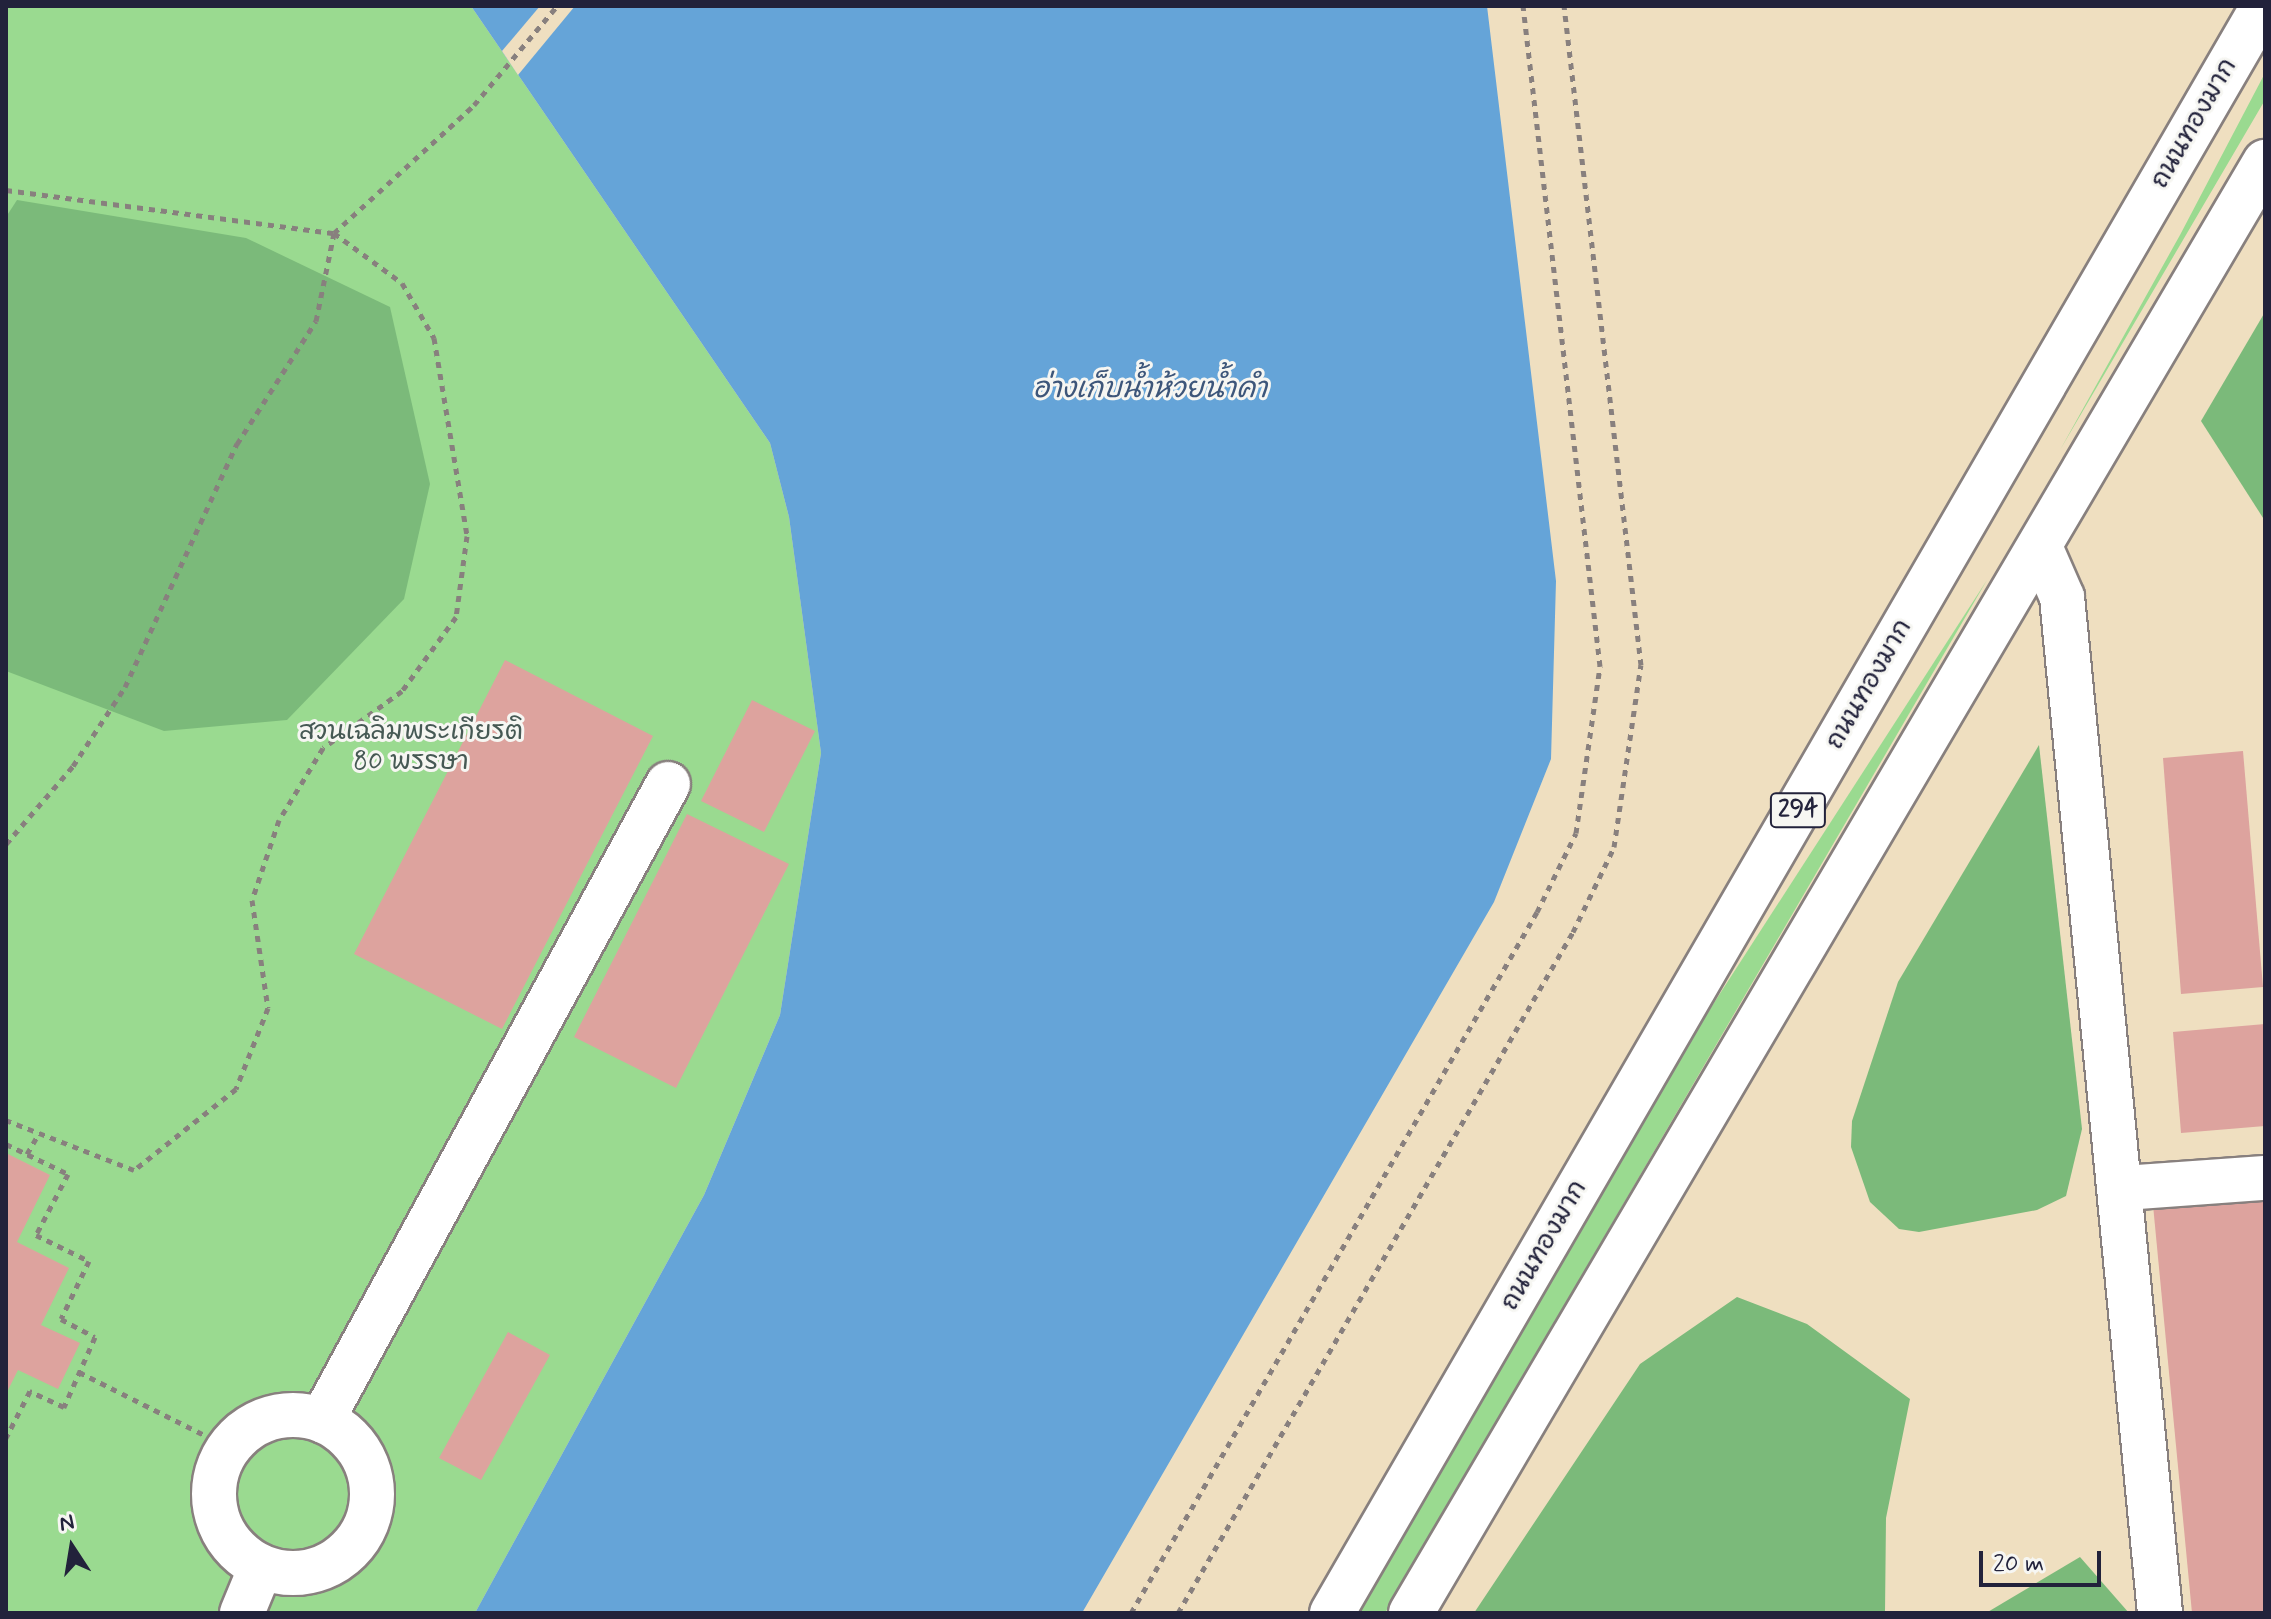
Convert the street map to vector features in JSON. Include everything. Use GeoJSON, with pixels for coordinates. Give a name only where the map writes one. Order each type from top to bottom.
{"type":"FeatureCollection","features":[{"type":"Feature","properties":{"kind":"main road","name":"ถนนทองมาก"},"geometry":{"type":"LineString","coordinates":[[1332,1613],[2263,6]]}},
{"type":"Feature","properties":{"kind":"main road"},"geometry":{"type":"LineString","coordinates":[[1411,1613],[2041,549],[2265,162]]}},
{"type":"Feature","properties":{"kind":"main road"},"geometry":{"type":"LineString","coordinates":[[2041,549],[2062,597],[2124,1188],[2160,1613]]}},
{"type":"Feature","properties":{"kind":"main road"},"geometry":{"type":"LineString","coordinates":[[322,1420],[668,784]]}},
{"type":"Feature","properties":{"kind":"main road"},"geometry":{"type":"LineString","coordinates":[[2124,1188],[2265,1178]]}},
{"type":"Feature","properties":{"kind":"main road"},"geometry":{"type":"LineString","coordinates":[[268,1419],[322,1420],[364,1456],[372,1511],[361,1538],[316,1570],[261,1567],[238,1552],[214,1504],[228,1447],[268,1419]]}},
{"type":"Feature","properties":{"kind":"main road"},"geometry":{"type":"LineString","coordinates":[[242,1613],[261,1567]]}},
{"type":"Feature","properties":{"kind":"path"},"geometry":{"type":"LineString","coordinates":[[6,844],[73,766],[125,687],[237,444],[316,321],[334,233],[474,105],[557,6]]}},
{"type":"Feature","properties":{"kind":"path"},"geometry":{"type":"LineString","coordinates":[[1131,1613],[1537,912],[1576,833],[1600,666],[1523,6]]}},
{"type":"Feature","properties":{"kind":"path"},"geometry":{"type":"LineString","coordinates":[[1178,1613],[1566,945],[1614,847],[1641,665],[1564,6]]}},
{"type":"Feature","properties":{"kind":"path"},"geometry":{"type":"LineString","coordinates":[[6,190],[334,233],[402,283],[434,338],[467,536],[456,617],[402,691],[323,748],[279,820],[252,900],[268,1008],[236,1089],[134,1170],[6,1120]]}},
{"type":"Feature","properties":{"kind":"path"},"geometry":{"type":"LineString","coordinates":[[27,1154],[39,1133]]}},
{"type":"Feature","properties":{"kind":"path"},"geometry":{"type":"LineString","coordinates":[[6,1144],[68,1174],[36,1235],[89,1261],[61,1319],[95,1337],[64,1407],[30,1391],[6,1438]]}},
{"type":"Feature","properties":{"kind":"path"},"geometry":{"type":"LineString","coordinates":[[79,1372],[228,1447]]}},
{"type":"Feature","properties":{"kind":"green space","name":"สวนเฉลิมพระเกียรติ 80 พรรษา"},"geometry":{"type":"Polygon","coordinates":[[[6,6],[471,6],[770,443],[789,517],[821,753],[780,1015],[704,1195],[475,1613],[6,1613],[6,6]]]}},
{"type":"Feature","properties":{"kind":"green space"},"geometry":{"type":"Polygon","coordinates":[[[2265,73],[2265,100],[2060,450],[2180,235],[2265,73]]]}},
{"type":"Feature","properties":{"kind":"green space"},"geometry":{"type":"Polygon","coordinates":[[[17,200],[246,238],[390,307],[430,484],[404,599],[287,720],[164,731],[6,671],[6,217],[17,200]]]}},
{"type":"Feature","properties":{"kind":"green space"},"geometry":{"type":"Polygon","coordinates":[[[2265,312],[2265,521],[2201,421],[2265,312]]]}},
{"type":"Feature","properties":{"kind":"green space"},"geometry":{"type":"Polygon","coordinates":[[[1987,580],[1385,1613],[1352,1613],[1639,1119],[1987,580]]]}},
{"type":"Feature","properties":{"kind":"green space"},"geometry":{"type":"Polygon","coordinates":[[[2039,745],[2082,1129],[2066,1196],[2037,1210],[1919,1232],[1899,1229],[1870,1202],[1851,1147],[1852,1121],[1898,982],[2039,745]]]}},
{"type":"Feature","properties":{"kind":"green space"},"geometry":{"type":"Polygon","coordinates":[[[1737,1297],[1807,1324],[1910,1399],[1886,1518],[1885,1613],[1474,1613],[1640,1364],[1737,1297]]]}},
{"type":"Feature","properties":{"kind":"green space"},"geometry":{"type":"Polygon","coordinates":[[[2080,1557],[2129,1613],[1986,1613],[2080,1557]]]}},
{"type":"Feature","properties":{"kind":"water","name":"อ่างเก็บน้ำห้วยน้ำคำ"},"geometry":{"type":"Polygon","coordinates":[[[471,6],[1487,6],[1556,581],[1551,759],[1494,902],[1082,1613],[475,1613],[704,1195],[780,1015],[821,753],[789,517],[770,443],[471,6]]]}},
{"type":"Feature","properties":{"kind":"pier"},"geometry":{"type":"Polygon","coordinates":[[[540,6],[575,6],[518,75],[502,51],[540,6]]]}},
{"type":"Feature","properties":{"kind":"building"},"geometry":{"type":"Polygon","coordinates":[[[505,660],[653,736],[502,1029],[354,954],[505,660]]]}},
{"type":"Feature","properties":{"kind":"building"},"geometry":{"type":"Polygon","coordinates":[[[752,700],[815,731],[764,832],[701,801],[752,700]]]}},
{"type":"Feature","properties":{"kind":"building"},"geometry":{"type":"Polygon","coordinates":[[[2243,751],[2263,987],[2181,994],[2163,758],[2243,751]]]}},
{"type":"Feature","properties":{"kind":"building"},"geometry":{"type":"Polygon","coordinates":[[[687,814],[789,864],[676,1088],[574,1037],[687,814]]]}},
{"type":"Feature","properties":{"kind":"building"},"geometry":{"type":"Polygon","coordinates":[[[2265,1024],[2265,1126],[2181,1133],[2173,1032],[2265,1024]]]}},
{"type":"Feature","properties":{"kind":"building"},"geometry":{"type":"Polygon","coordinates":[[[6,1153],[50,1175],[17,1242],[69,1268],[41,1325],[80,1343],[58,1389],[18,1370],[6,1394],[6,1153]]]}},
{"type":"Feature","properties":{"kind":"building"},"geometry":{"type":"Polygon","coordinates":[[[2265,1194],[2265,1613],[2192,1613],[2153,1205],[2265,1194]]]}},
{"type":"Feature","properties":{"kind":"building"},"geometry":{"type":"Polygon","coordinates":[[[508,1332],[550,1355],[481,1480],[439,1458],[508,1332]]]}}]}
